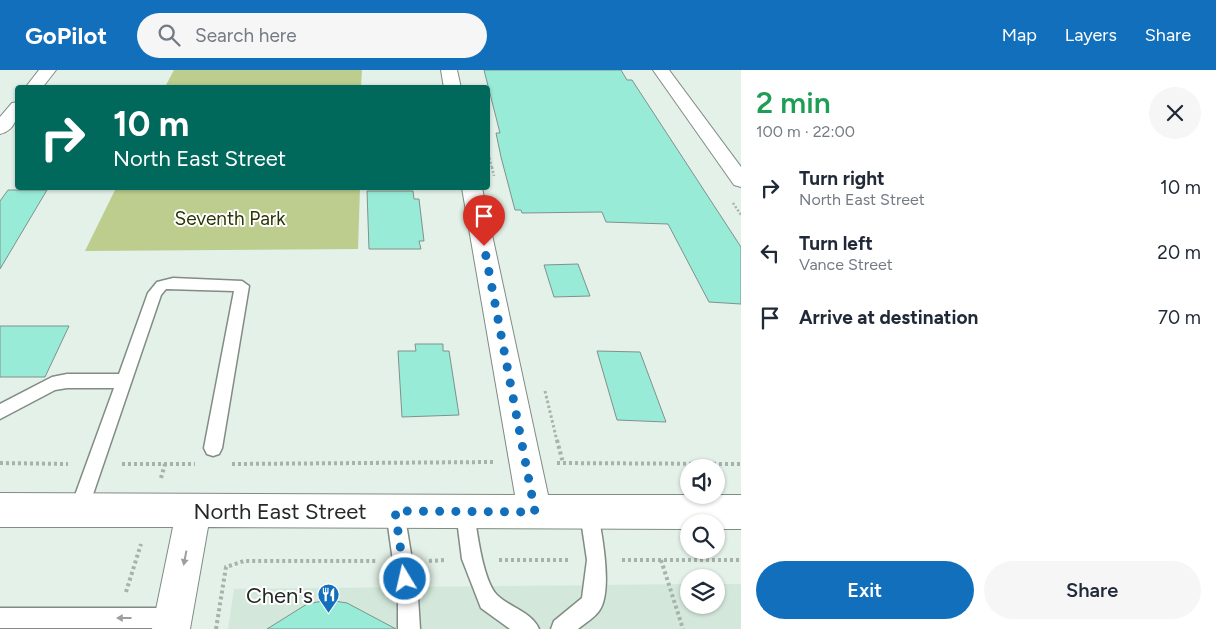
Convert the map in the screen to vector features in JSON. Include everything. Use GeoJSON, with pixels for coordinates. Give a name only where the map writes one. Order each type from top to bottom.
{"type":"FeatureCollection","features":[{"type":"Feature","properties":{"kind":"street"},"geometry":{"type":"LineString","coordinates":[[36,85],[48,70]]}},
{"type":"Feature","properties":{"kind":"street"},"geometry":{"type":"LineString","coordinates":[[449,70],[452,85]]}},
{"type":"Feature","properties":{"kind":"street"},"geometry":{"type":"LineString","coordinates":[[660,70],[741,180]]}},
{"type":"Feature","properties":{"kind":"street"},"geometry":{"type":"LineString","coordinates":[[0,128],[15,110]]}},
{"type":"Feature","properties":{"kind":"street"},"geometry":{"type":"LineString","coordinates":[[472,190],[535,512]]}},
{"type":"Feature","properties":{"kind":"street","name":"North East Street"},"geometry":{"type":"LineString","coordinates":[[0,510],[741,512]]}},
{"type":"Feature","properties":{"kind":"street"},"geometry":{"type":"LineString","coordinates":[[172,623],[194,510]]}},
{"type":"Feature","properties":{"kind":"lane"},"geometry":{"type":"LineString","coordinates":[[79,509],[155,293],[162,285],[173,283],[242,286],[213,448]]}},
{"type":"Feature","properties":{"kind":"lane"},"geometry":{"type":"LineString","coordinates":[[0,412],[52,384],[67,381],[124,381]]}},
{"type":"Feature","properties":{"kind":"lane"},"geometry":{"type":"LineString","coordinates":[[395,511],[408,597],[409,629]]}},
{"type":"Feature","properties":{"kind":"lane"},"geometry":{"type":"LineString","coordinates":[[466,512],[472,559],[488,602],[528,629]]}},
{"type":"Feature","properties":{"kind":"lane"},"geometry":{"type":"LineString","coordinates":[[562,629],[592,603],[597,560],[589,513]]}},
{"type":"Feature","properties":{"kind":"lane"},"geometry":{"type":"LineString","coordinates":[[0,618],[118,618],[172,623]]}},
{"type":"Feature","properties":{"kind":"path"},"geometry":{"type":"LineString","coordinates":[[224,464],[526,462],[741,464]]}},
{"type":"Feature","properties":{"kind":"path"},"geometry":{"type":"LineString","coordinates":[[0,464],[205,464]]}},
{"type":"Feature","properties":{"kind":"path"},"geometry":{"type":"LineString","coordinates":[[118,618],[165,464]]}},
{"type":"Feature","properties":{"kind":"path"},"geometry":{"type":"LineString","coordinates":[[661,560],[684,629]]}},
{"type":"Feature","properties":{"kind":"shaded area"},"geometry":{"type":"Polygon","coordinates":[[[680,584],[680,614],[725,614],[725,584],[741,584],[741,629],[228,629],[234,589],[680,584]]]}},
{"type":"Feature","properties":{"kind":"green space"},"geometry":{"type":"Polygon","coordinates":[[[174,70],[362,70],[361,85],[166,85],[174,70]]]}},
{"type":"Feature","properties":{"kind":"green space","name":"Seventh Park"},"geometry":{"type":"Polygon","coordinates":[[[115,190],[360,190],[358,249],[85,251],[115,190]]]}},
{"type":"Feature","properties":{"kind":"building"},"geometry":{"type":"Polygon","coordinates":[[[484,70],[621,70],[627,80],[632,80],[741,247],[741,304],[709,302],[668,224],[606,222],[602,212],[522,213],[521,210],[515,210],[501,157],[496,133],[500,133],[490,94],[490,85],[488,85],[484,70]]]}},
{"type":"Feature","properties":{"kind":"building"},"geometry":{"type":"Polygon","coordinates":[[[8,190],[47,190],[0,269],[0,201],[8,190]]]}},
{"type":"Feature","properties":{"kind":"building"},"geometry":{"type":"Polygon","coordinates":[[[367,191],[413,191],[414,199],[419,199],[424,241],[419,241],[421,249],[369,249],[367,191]]]}},
{"type":"Feature","properties":{"kind":"building"},"geometry":{"type":"Polygon","coordinates":[[[578,264],[590,296],[554,297],[544,265],[578,264]]]}},
{"type":"Feature","properties":{"kind":"building"},"geometry":{"type":"Polygon","coordinates":[[[0,326],[69,326],[45,377],[0,377],[0,326]]]}},
{"type":"Feature","properties":{"kind":"building"},"geometry":{"type":"Polygon","coordinates":[[[415,344],[443,344],[443,351],[449,351],[459,415],[402,417],[398,351],[416,351],[415,344]]]}},
{"type":"Feature","properties":{"kind":"building"},"geometry":{"type":"Polygon","coordinates":[[[597,351],[640,352],[666,422],[617,420],[597,351]]]}},
{"type":"Feature","properties":{"kind":"building","name":"Chen's"},"geometry":{"type":"Polygon","coordinates":[[[328,600],[347,603],[396,629],[267,629],[307,604],[328,600]]]}},
{"type":"Feature","properties":{"kind":"place","name":"Chen's"},"geometry":{"type":"Point","coordinates":[329,614]}},
{"type":"Feature","properties":{"kind":"route"},"geometry":{"type":"LineString","coordinates":[[405,579],[395,511],[535,512],[484,246]]}}]}
